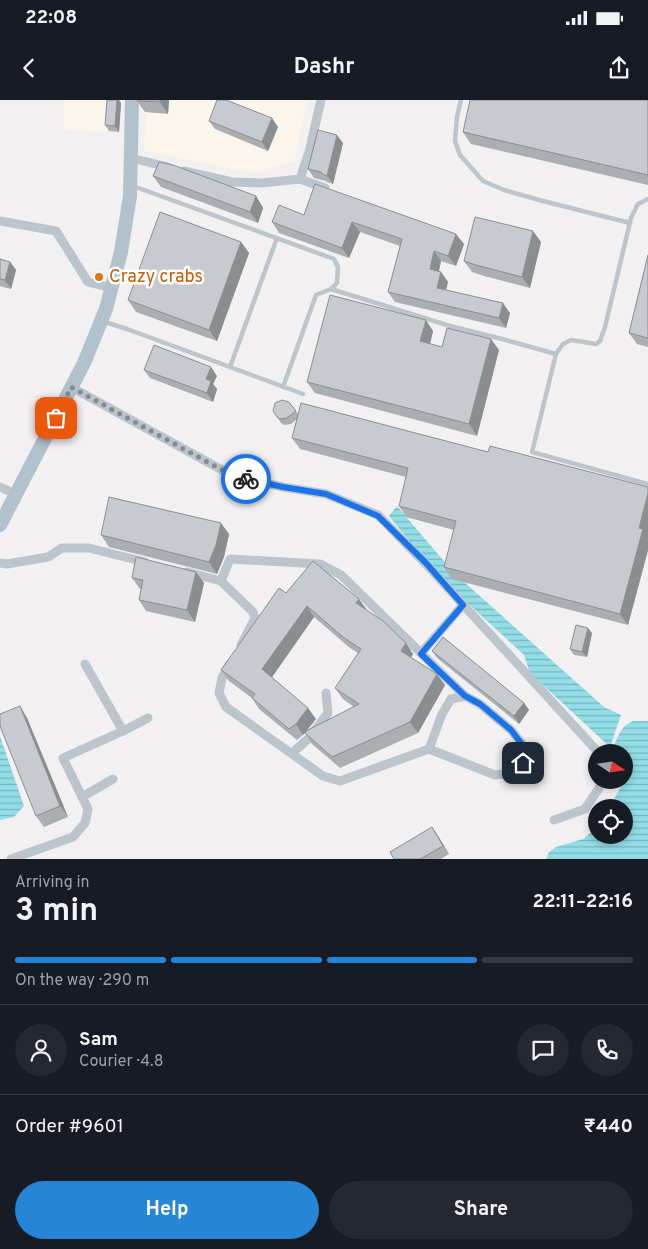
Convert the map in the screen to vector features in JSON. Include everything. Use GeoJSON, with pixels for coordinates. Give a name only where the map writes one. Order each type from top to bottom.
{"type":"FeatureCollection","features":[{"type":"Feature","properties":{"kind":"main road"},"geometry":{"type":"LineString","coordinates":[[0,525],[84,363],[106,309],[121,252],[130,196],[132,100]]}},
{"type":"Feature","properties":{"kind":"street"},"geometry":{"type":"LineString","coordinates":[[300,179],[309,152],[321,100]]}},
{"type":"Feature","properties":{"kind":"street"},"geometry":{"type":"LineString","coordinates":[[131,158],[232,182],[262,183],[300,179],[336,192]]}},
{"type":"Feature","properties":{"kind":"street"},"geometry":{"type":"LineString","coordinates":[[0,221],[56,231],[88,282],[112,288]]}},
{"type":"Feature","properties":{"kind":"street"},"geometry":{"type":"LineString","coordinates":[[71,387],[233,476],[326,494],[378,516],[425,562],[591,744]]}},
{"type":"Feature","properties":{"kind":"street"},"geometry":{"type":"LineString","coordinates":[[0,487],[16,494]]}},
{"type":"Feature","properties":{"kind":"street"},"geometry":{"type":"LineString","coordinates":[[0,563],[7,564],[48,557],[62,548],[89,548],[155,564]]}},
{"type":"Feature","properties":{"kind":"street"},"geometry":{"type":"LineString","coordinates":[[174,569],[221,581],[253,612],[255,618],[222,678],[219,693],[226,707],[323,776],[340,781],[429,749],[495,775],[513,773],[523,763],[528,752],[511,730],[480,704],[465,696],[341,576],[320,564],[230,559],[221,581]]}},
{"type":"Feature","properties":{"kind":"street"},"geometry":{"type":"LineString","coordinates":[[421,654],[463,605]]}},
{"type":"Feature","properties":{"kind":"street"},"geometry":{"type":"LineString","coordinates":[[84,664],[123,731]]}},
{"type":"Feature","properties":{"kind":"street"},"geometry":{"type":"LineString","coordinates":[[292,753],[308,739],[328,713],[326,692]]}},
{"type":"Feature","properties":{"kind":"street"},"geometry":{"type":"LineString","coordinates":[[429,749],[442,714],[451,699],[465,696]]}},
{"type":"Feature","properties":{"kind":"street"},"geometry":{"type":"LineString","coordinates":[[11,859],[73,837],[86,823],[88,809],[64,758],[148,718]]}},
{"type":"Feature","properties":{"kind":"street"},"geometry":{"type":"LineString","coordinates":[[82,797],[113,779]]}},
{"type":"Feature","properties":{"kind":"street"},"geometry":{"type":"LineString","coordinates":[[554,820],[585,809],[598,789]]}},
{"type":"Feature","properties":{"kind":"lane"},"geometry":{"type":"LineString","coordinates":[[461,100],[457,117],[456,141],[460,155],[483,181],[504,190],[630,223]]}},
{"type":"Feature","properties":{"kind":"lane"},"geometry":{"type":"LineString","coordinates":[[130,185],[334,259],[338,267],[337,282],[331,289],[316,296],[283,387]]}},
{"type":"Feature","properties":{"kind":"lane"},"geometry":{"type":"LineString","coordinates":[[648,199],[638,204],[630,223],[600,341],[596,344],[571,340],[563,344],[556,354],[532,452],[648,484]]}},
{"type":"Feature","properties":{"kind":"lane"},"geometry":{"type":"LineString","coordinates":[[230,367],[277,238]]}},
{"type":"Feature","properties":{"kind":"lane"},"geometry":{"type":"LineString","coordinates":[[331,289],[450,326],[556,354]]}},
{"type":"Feature","properties":{"kind":"lane"},"geometry":{"type":"LineString","coordinates":[[101,321],[127,328],[303,394]]}},
{"type":"Feature","properties":{"kind":"shaded area"},"geometry":{"type":"Polygon","coordinates":[[[64,100],[118,100],[117,132],[64,130],[64,100]]]}},
{"type":"Feature","properties":{"kind":"shaded area"},"geometry":{"type":"Polygon","coordinates":[[[146,100],[307,100],[295,161],[254,173],[144,151],[146,100]]]}},
{"type":"Feature","properties":{"kind":"water"},"geometry":{"type":"Polygon","coordinates":[[[397,506],[454,573],[604,707],[621,715],[611,744],[607,744],[530,673],[524,655],[436,574],[389,516],[397,506]]]}},
{"type":"Feature","properties":{"kind":"water"},"geometry":{"type":"Polygon","coordinates":[[[633,721],[648,721],[648,859],[546,859],[549,852],[556,847],[583,839],[588,835],[588,844],[633,844],[633,799],[614,799],[620,789],[633,789],[633,744],[615,744],[623,728],[633,721]]]}},
{"type":"Feature","properties":{"kind":"water"},"geometry":{"type":"Polygon","coordinates":[[[0,736],[24,806],[14,817],[0,820],[0,736]]]}},
{"type":"Feature","properties":{"kind":"building"},"geometry":{"type":"Polygon","coordinates":[[[107,100],[117,100],[115,126],[105,125],[107,100]]]}},
{"type":"Feature","properties":{"kind":"building"},"geometry":{"type":"Polygon","coordinates":[[[160,100],[160,102],[137,101],[160,100]]]}},
{"type":"Feature","properties":{"kind":"building"},"geometry":{"type":"Polygon","coordinates":[[[217,100],[226,100],[272,118],[262,142],[209,121],[217,100]]]}},
{"type":"Feature","properties":{"kind":"building"},"geometry":{"type":"Polygon","coordinates":[[[470,100],[648,100],[648,175],[463,132],[470,100]]]}},
{"type":"Feature","properties":{"kind":"building"},"geometry":{"type":"Polygon","coordinates":[[[318,130],[337,135],[327,176],[321,172],[308,169],[318,130]]]}},
{"type":"Feature","properties":{"kind":"building"},"geometry":{"type":"Polygon","coordinates":[[[159,162],[173,165],[256,196],[250,212],[153,176],[159,162]]]}},
{"type":"Feature","properties":{"kind":"building"},"geometry":{"type":"Polygon","coordinates":[[[315,184],[456,234],[448,256],[434,251],[430,269],[441,272],[437,288],[503,303],[499,318],[388,292],[402,239],[352,222],[342,248],[272,222],[279,205],[304,215],[315,184]]]}},
{"type":"Feature","properties":{"kind":"building"},"geometry":{"type":"Polygon","coordinates":[[[160,212],[241,242],[209,330],[128,300],[160,212]]]}},
{"type":"Feature","properties":{"kind":"building"},"geometry":{"type":"Polygon","coordinates":[[[475,217],[533,231],[522,277],[464,261],[475,217]]]}},
{"type":"Feature","properties":{"kind":"building"},"geometry":{"type":"Polygon","coordinates":[[[648,255],[648,338],[629,333],[648,255]]]}},
{"type":"Feature","properties":{"kind":"building"},"geometry":{"type":"Polygon","coordinates":[[[0,259],[10,262],[5,280],[0,279],[0,259]]]}},
{"type":"Feature","properties":{"kind":"building"},"geometry":{"type":"Polygon","coordinates":[[[330,295],[426,320],[420,341],[442,347],[447,328],[491,339],[469,424],[307,382],[330,295]]]}},
{"type":"Feature","properties":{"kind":"building"},"geometry":{"type":"Polygon","coordinates":[[[154,345],[211,367],[206,379],[211,381],[207,393],[144,370],[154,345]]]}},
{"type":"Feature","properties":{"kind":"building"},"geometry":{"type":"Polygon","coordinates":[[[282,400],[289,402],[296,411],[287,418],[280,419],[273,411],[275,403],[282,400]]]}},
{"type":"Feature","properties":{"kind":"building"},"geometry":{"type":"Polygon","coordinates":[[[301,403],[488,452],[490,446],[648,487],[639,528],[643,529],[620,614],[444,567],[456,521],[399,506],[408,468],[292,438],[301,403]]]}},
{"type":"Feature","properties":{"kind":"building"},"geometry":{"type":"Polygon","coordinates":[[[109,497],[221,523],[216,545],[209,562],[101,535],[109,497]]]}},
{"type":"Feature","properties":{"kind":"building"},"geometry":{"type":"Polygon","coordinates":[[[136,557],[196,572],[187,610],[139,600],[143,580],[132,578],[136,557]]]}},
{"type":"Feature","properties":{"kind":"building"},"geometry":{"type":"Polygon","coordinates":[[[313,561],[359,599],[356,603],[383,621],[406,643],[401,651],[437,674],[410,722],[332,757],[305,733],[359,704],[335,688],[361,649],[343,637],[307,606],[262,669],[308,708],[296,724],[289,729],[252,698],[255,694],[221,670],[279,588],[286,593],[313,561]]]}},
{"type":"Feature","properties":{"kind":"building"},"geometry":{"type":"Polygon","coordinates":[[[576,625],[588,628],[582,652],[570,649],[576,625]]]}},
{"type":"Feature","properties":{"kind":"building"},"geometry":{"type":"Polygon","coordinates":[[[443,637],[524,703],[514,716],[432,651],[443,637]]]}},
{"type":"Feature","properties":{"kind":"building"},"geometry":{"type":"Polygon","coordinates":[[[20,706],[60,806],[36,816],[0,726],[0,714],[20,706]]]}},
{"type":"Feature","properties":{"kind":"building"},"geometry":{"type":"Polygon","coordinates":[[[432,827],[443,846],[420,859],[394,859],[390,852],[432,827]]]}},
{"type":"Feature","properties":{"kind":"way so far"},"geometry":{"type":"LineString","coordinates":[[56,418],[71,387],[233,476],[246,479]]}},
{"type":"Feature","properties":{"kind":"place","name":"Crazy crabs"},"geometry":{"type":"Point","coordinates":[99,277]}},
{"type":"Feature","properties":{"kind":"route"},"geometry":{"type":"LineString","coordinates":[[246,479],[326,494],[378,516],[425,562],[463,605],[421,654],[465,696],[480,704],[511,730],[528,752],[523,763]]}}]}
